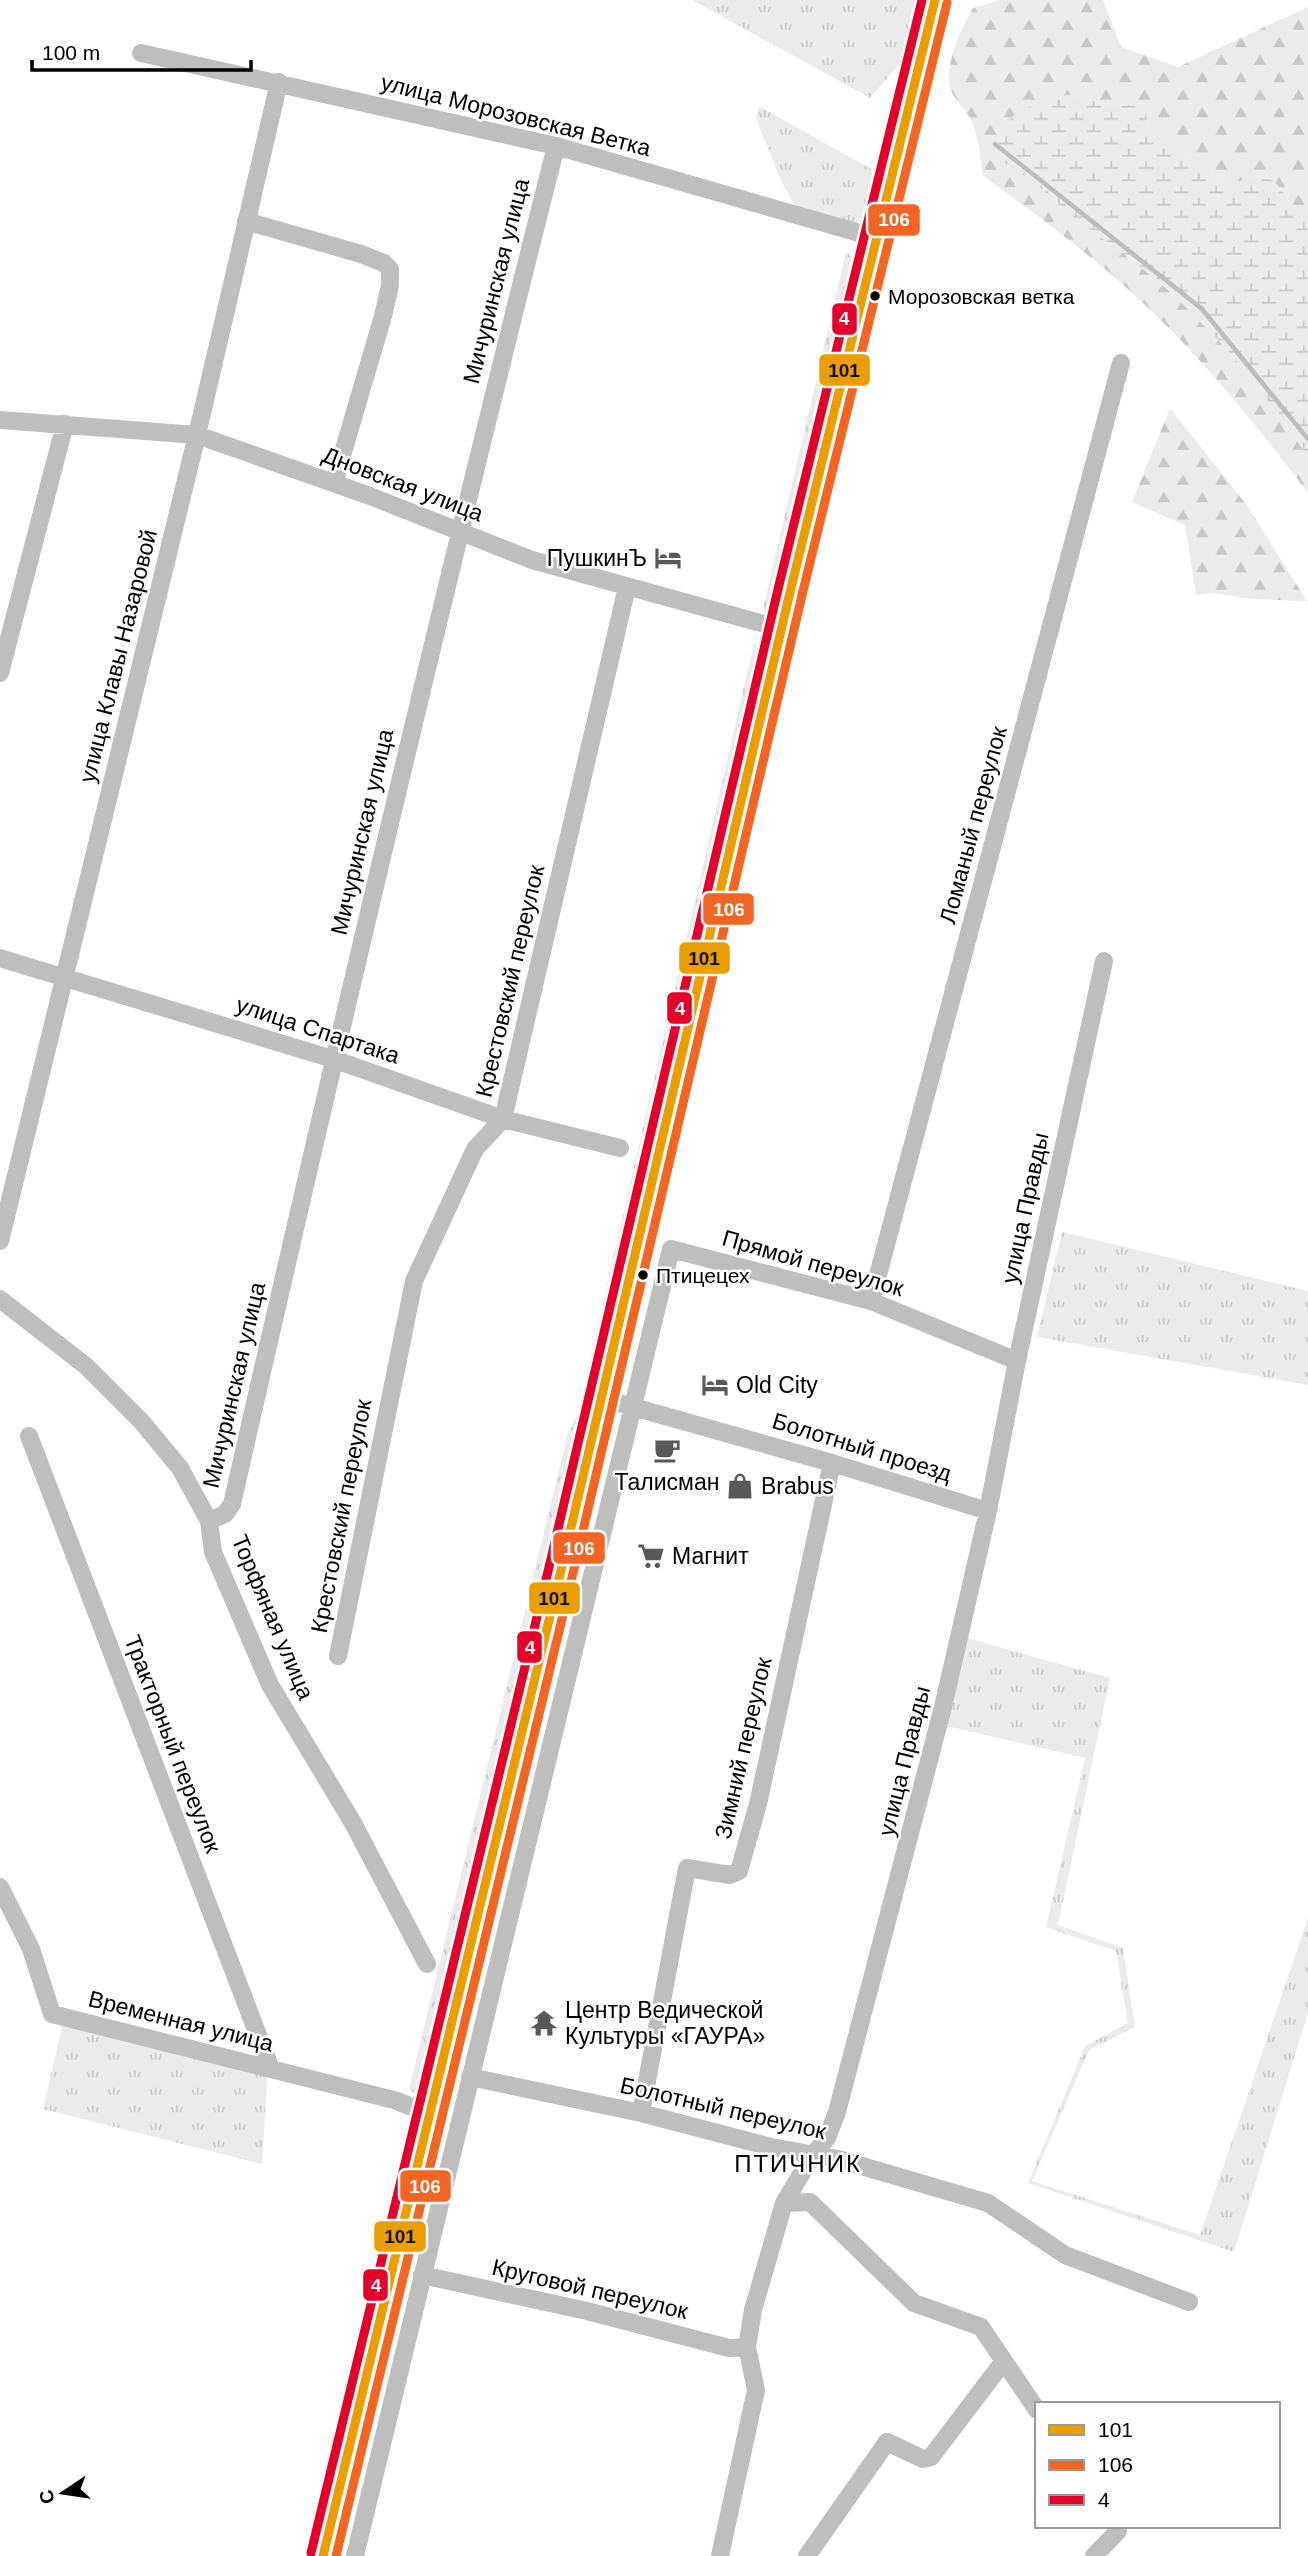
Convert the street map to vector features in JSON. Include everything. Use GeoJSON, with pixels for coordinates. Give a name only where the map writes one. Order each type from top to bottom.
{"type":"FeatureCollection","features":[{"type":"Feature","properties":{"kind":"main road"},"geometry":{"type":"LineString","coordinates":[[323,2556],[601,1398],[782,629],[935,0]]}},
{"type":"Feature","properties":{"kind":"street","name":"улица Морозовская Ветка"},"geometry":{"type":"LineString","coordinates":[[141,53],[556,146],[877,238]]}},
{"type":"Feature","properties":{"kind":"street","name":"улица Клавы Назаровой"},"geometry":{"type":"LineString","coordinates":[[0,1241],[197,435],[279,82]]}},
{"type":"Feature","properties":{"kind":"street","name":"Мичуринская улица"},"geometry":{"type":"LineString","coordinates":[[209,1521],[225,1514],[232,1504],[333,1059],[458,531],[556,146]]}},
{"type":"Feature","properties":{"kind":"street"},"geometry":{"type":"LineString","coordinates":[[246,221],[360,254],[384,263],[390,269],[390,285],[383,316],[334,483]]}},
{"type":"Feature","properties":{"kind":"street","name":"Ломаный переулок"},"geometry":{"type":"LineString","coordinates":[[872,1300],[1122,363]]}},
{"type":"Feature","properties":{"kind":"street","name":"Дновская улица"},"geometry":{"type":"LineString","coordinates":[[0,419],[197,435],[334,483],[532,560],[782,629]]}},
{"type":"Feature","properties":{"kind":"street"},"geometry":{"type":"LineString","coordinates":[[0,673],[65,424]]}},
{"type":"Feature","properties":{"kind":"street","name":"Крестовский переулок"},"geometry":{"type":"LineString","coordinates":[[338,1656],[414,1281],[475,1149],[503,1119],[627,587]]}},
{"type":"Feature","properties":{"kind":"street","name":"улица Спартака"},"geometry":{"type":"LineString","coordinates":[[0,958],[333,1059],[503,1119],[620,1148]]}},
{"type":"Feature","properties":{"kind":"street","name":"улица Правды"},"geometry":{"type":"LineString","coordinates":[[720,2556],[756,2390],[747,2347],[753,2310],[784,2203],[812,2156],[827,2138],[837,2112],[943,1707],[988,1511],[1017,1361],[1104,961]]}},
{"type":"Feature","properties":{"kind":"street","name":"Прямой переулок"},"geometry":{"type":"LineString","coordinates":[[633,1406],[671,1248],[872,1300],[1017,1361]]}},
{"type":"Feature","properties":{"kind":"street","name":"Торфяная улица"},"geometry":{"type":"LineString","coordinates":[[0,1299],[86,1366],[141,1421],[180,1468],[209,1521],[213,1552],[270,1685],[353,1823],[427,1964]]}},
{"type":"Feature","properties":{"kind":"street","name":"Болотный проезд"},"geometry":{"type":"LineString","coordinates":[[601,1398],[832,1463],[988,1511]]}},
{"type":"Feature","properties":{"kind":"street"},"geometry":{"type":"LineString","coordinates":[[355,2556],[633,1406]]}},
{"type":"Feature","properties":{"kind":"street","name":"Тракторный переулок"},"geometry":{"type":"LineString","coordinates":[[29,1436],[271,2069]]}},
{"type":"Feature","properties":{"kind":"street","name":"Зимний переулок"},"geometry":{"type":"LineString","coordinates":[[641,2113],[687,1868],[730,1875],[739,1871],[758,1804],[832,1463]]}},
{"type":"Feature","properties":{"kind":"street","name":"Временная улица"},"geometry":{"type":"LineString","coordinates":[[0,1886],[31,1949],[52,2014],[394,2100],[430,2114]]}},
{"type":"Feature","properties":{"kind":"street","name":"Болотный переулок"},"geometry":{"type":"LineString","coordinates":[[470,2077],[641,2113],[812,2156],[838,2158],[988,2203],[1065,2255],[1189,2302]]}},
{"type":"Feature","properties":{"kind":"street"},"geometry":{"type":"LineString","coordinates":[[784,2203],[810,2202],[914,2303],[981,2327],[1035,2407]]}},
{"type":"Feature","properties":{"kind":"street","name":"Круговой переулок"},"geometry":{"type":"LineString","coordinates":[[422,2276],[587,2311],[729,2347],[747,2347]]}},
{"type":"Feature","properties":{"kind":"street"},"geometry":{"type":"LineString","coordinates":[[807,2556],[887,2442],[923,2459],[931,2457],[1004,2361]]}},
{"type":"Feature","properties":{"kind":"street"},"geometry":{"type":"LineString","coordinates":[[1094,2556],[1118,2531],[1116,2528]]}},
{"type":"Feature","properties":{"kind":"green space"},"geometry":{"type":"Polygon","coordinates":[[[692,0],[921,0],[909,53],[870,98],[692,0]]]}},
{"type":"Feature","properties":{"kind":"green space"},"geometry":{"type":"Polygon","coordinates":[[[1000,0],[1103,0],[1121,47],[1178,67],[1308,7],[1308,224],[1274,181],[1260,176],[1232,183],[1218,179],[1202,164],[1151,135],[1146,114],[1134,105],[1113,106],[1069,95],[1006,164],[1030,179],[1073,217],[1131,259],[1173,294],[1222,344],[1251,378],[1308,456],[1308,493],[1223,387],[1154,313],[1076,245],[983,176],[974,128],[949,86],[950,70],[956,42],[973,8],[1000,0]]]}},
{"type":"Feature","properties":{"kind":"green space"},"geometry":{"type":"Polygon","coordinates":[[[1069,95],[1113,106],[1134,105],[1146,114],[1151,135],[1202,164],[1218,179],[1232,183],[1260,176],[1274,181],[1308,224],[1308,456],[1251,378],[1173,294],[1131,259],[1073,217],[1030,179],[1006,164],[991,149],[1000,130],[1013,116],[1037,104],[1069,95]]]}},
{"type":"Feature","properties":{"kind":"green space"},"geometry":{"type":"Polygon","coordinates":[[[759,106],[880,174],[873,215],[850,226],[797,210],[782,183],[756,118],[759,106]]]}},
{"type":"Feature","properties":{"kind":"green space"},"geometry":{"type":"Polygon","coordinates":[[[846,252],[857,260],[787,570],[771,618],[763,609],[846,252]]]}},
{"type":"Feature","properties":{"kind":"green space"},"geometry":{"type":"Polygon","coordinates":[[[1170,408],[1246,504],[1307,601],[1252,599],[1212,593],[1196,595],[1185,525],[1132,502],[1170,408]]]}},
{"type":"Feature","properties":{"kind":"green space"},"geometry":{"type":"Polygon","coordinates":[[[754,643],[765,652],[593,1382],[585,1381],[754,643]]]}},
{"type":"Feature","properties":{"kind":"green space"},"geometry":{"type":"Polygon","coordinates":[[[1062,1232],[1308,1291],[1308,1385],[1037,1337],[1062,1232]]]}},
{"type":"Feature","properties":{"kind":"green space"},"geometry":{"type":"Polygon","coordinates":[[[575,1418],[582,1423],[420,2098],[409,2089],[567,1437],[575,1418]]]}},
{"type":"Feature","properties":{"kind":"green space"},"geometry":{"type":"Polygon","coordinates":[[[967,1638],[1110,1678],[1058,1925],[1123,1948],[1135,2027],[1089,2050],[1032,2181],[1200,2235],[1308,1918],[1308,2013],[1234,2252],[1028,2183],[1085,2046],[1128,2023],[1116,1951],[1046,1927],[1085,1758],[946,1726],[967,1638]]]}},
{"type":"Feature","properties":{"kind":"green space"},"geometry":{"type":"Polygon","coordinates":[[[65,2014],[268,2067],[262,2164],[43,2109],[65,2014]]]}},
{"type":"Feature","properties":{"kind":"waterway"},"geometry":{"type":"LineString","coordinates":[[995,144],[1202,309],[1308,439]]}},
{"type":"Feature","properties":{"kind":"transit line","name":"4"},"geometry":{"type":"LineString","coordinates":[[311,2553],[550,1563],[779,585],[922,0]]}},
{"type":"Feature","properties":{"kind":"transit line","name":"101"},"geometry":{"type":"LineString","coordinates":[[323,2556],[562,1566],[791,588],[935,0]]}},
{"type":"Feature","properties":{"kind":"transit line","name":"106"},"geometry":{"type":"LineString","coordinates":[[336,2556],[574,1569],[803,591],[947,3]]}},
{"type":"Feature","properties":{"kind":"place","name":"Морозовская ветка"},"geometry":{"type":"Point","coordinates":[875,296]}},
{"type":"Feature","properties":{"kind":"place","name":"ПушкинЪ"},"geometry":{"type":"Point","coordinates":[668,558]}},
{"type":"Feature","properties":{"kind":"place","name":"Птицецех"},"geometry":{"type":"Point","coordinates":[643,1275]}},
{"type":"Feature","properties":{"kind":"place","name":"Old City"},"geometry":{"type":"Point","coordinates":[715,1385]}},
{"type":"Feature","properties":{"kind":"place","name":"Талисман"},"geometry":{"type":"Point","coordinates":[667,1450]}},
{"type":"Feature","properties":{"kind":"place","name":"Brabus"},"geometry":{"type":"Point","coordinates":[740,1486]}},
{"type":"Feature","properties":{"kind":"place","name":"Магнит"},"geometry":{"type":"Point","coordinates":[651,1556]}},
{"type":"Feature","properties":{"kind":"place","name":"Центр Ведической Культуры «ГАУРА»"},"geometry":{"type":"Point","coordinates":[544,2023]}},
{"type":"Feature","properties":{"kind":"district","name":"ПТИЧНИК"},"geometry":{"type":"Point","coordinates":[798,2164]}}]}
